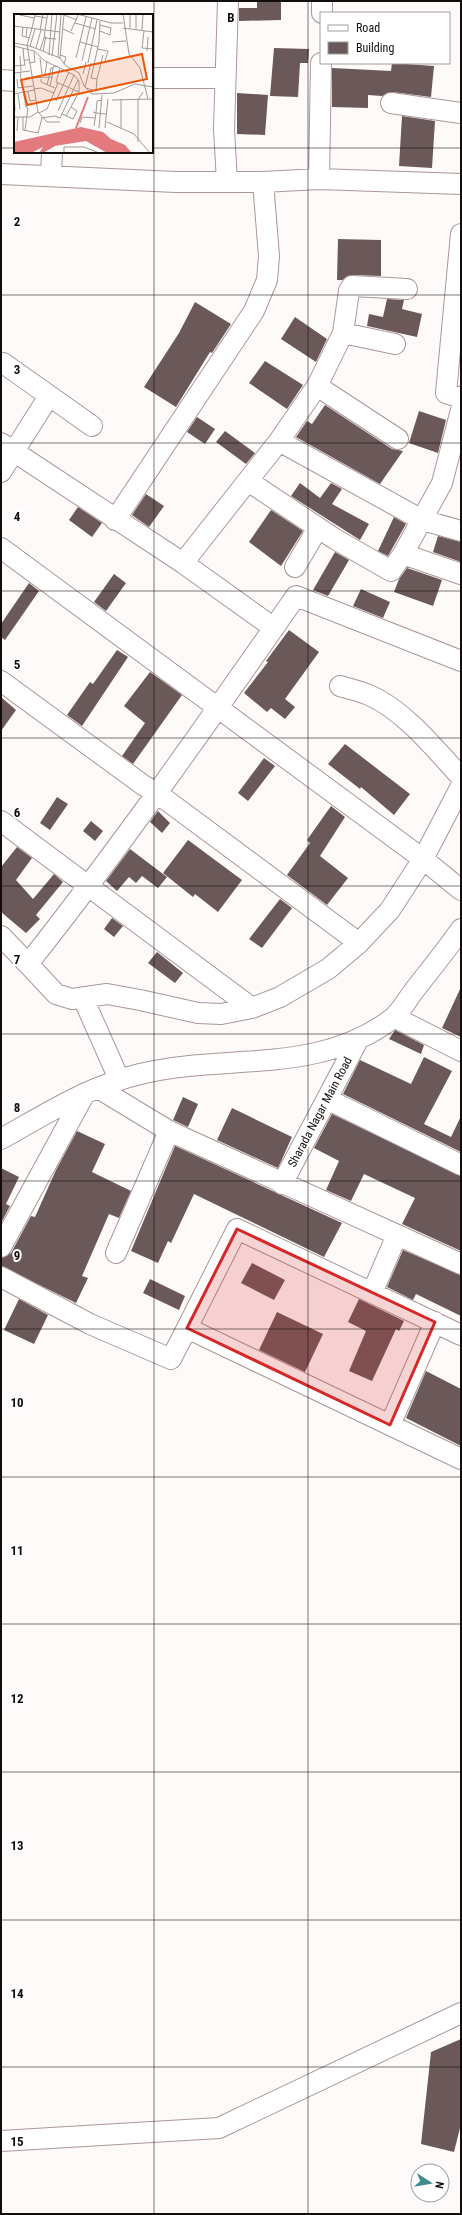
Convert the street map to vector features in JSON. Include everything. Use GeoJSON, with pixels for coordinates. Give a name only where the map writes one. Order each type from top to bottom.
{"type":"FeatureCollection","features":[{"type":"Feature","properties":{"kind":"street"},"geometry":{"type":"LineString","coordinates":[[227,182],[224,129],[228,1]]}},
{"type":"Feature","properties":{"kind":"street"},"geometry":{"type":"LineString","coordinates":[[322,1],[322,12]]}},
{"type":"Feature","properties":{"kind":"street"},"geometry":{"type":"LineString","coordinates":[[319,179],[321,64]]}},
{"type":"Feature","properties":{"kind":"street"},"geometry":{"type":"LineString","coordinates":[[153,78],[226,78]]}},
{"type":"Feature","properties":{"kind":"street"},"geometry":{"type":"LineString","coordinates":[[1,80],[14,81]]}},
{"type":"Feature","properties":{"kind":"street"},"geometry":{"type":"LineString","coordinates":[[391,104],[461,113]]}},
{"type":"Feature","properties":{"kind":"street"},"geometry":{"type":"LineString","coordinates":[[51,176],[52,153]]}},
{"type":"Feature","properties":{"kind":"street"},"geometry":{"type":"LineString","coordinates":[[1,174],[176,182],[263,182],[319,179],[461,184]]}},
{"type":"Feature","properties":{"kind":"street"},"geometry":{"type":"LineString","coordinates":[[115,520],[254,311],[267,280],[270,256],[263,182]]}},
{"type":"Feature","properties":{"kind":"street"},"geometry":{"type":"LineString","coordinates":[[461,234],[454,295],[458,307],[446,393],[461,398]]}},
{"type":"Feature","properties":{"kind":"street"},"geometry":{"type":"LineString","coordinates":[[183,564],[279,441],[317,386],[343,332],[349,291],[352,286],[407,289]]}},
{"type":"Feature","properties":{"kind":"street"},"geometry":{"type":"LineString","coordinates":[[343,332],[395,344]]}},
{"type":"Feature","properties":{"kind":"street"},"geometry":{"type":"LineString","coordinates":[[3,363],[92,426]]}},
{"type":"Feature","properties":{"kind":"street"},"geometry":{"type":"LineString","coordinates":[[317,386],[398,438]]}},
{"type":"Feature","properties":{"kind":"street"},"geometry":{"type":"LineString","coordinates":[[1,472],[7,448],[49,396]]}},
{"type":"Feature","properties":{"kind":"street"},"geometry":{"type":"LineString","coordinates":[[248,481],[318,528],[391,570],[403,554],[442,483],[457,443],[461,410]]}},
{"type":"Feature","properties":{"kind":"street"},"geometry":{"type":"LineString","coordinates":[[279,441],[422,520],[461,531]]}},
{"type":"Feature","properties":{"kind":"street"},"geometry":{"type":"LineString","coordinates":[[7,448],[183,564],[274,628]]}},
{"type":"Feature","properties":{"kind":"street"},"geometry":{"type":"LineString","coordinates":[[295,567],[318,528]]}},
{"type":"Feature","properties":{"kind":"street"},"geometry":{"type":"LineString","coordinates":[[1,548],[429,863],[458,887]]}},
{"type":"Feature","properties":{"kind":"street"},"geometry":{"type":"LineString","coordinates":[[403,554],[461,574]]}},
{"type":"Feature","properties":{"kind":"street"},"geometry":{"type":"LineString","coordinates":[[28,964],[89,887],[158,794],[296,596],[461,661]]}},
{"type":"Feature","properties":{"kind":"street"},"geometry":{"type":"LineString","coordinates":[[1,681],[143,785],[158,794],[359,944]]}},
{"type":"Feature","properties":{"kind":"street"},"geometry":{"type":"LineString","coordinates":[[340,686],[370,695],[394,711],[425,738],[461,777]]}},
{"type":"Feature","properties":{"kind":"street"},"geometry":{"type":"LineString","coordinates":[[1,936],[56,994],[85,1003],[106,994],[123,996],[198,1013],[221,1014],[252,1008],[280,997],[328,969],[359,944],[390,910],[429,863],[461,786]]}},
{"type":"Feature","properties":{"kind":"street"},"geometry":{"type":"LineString","coordinates":[[1,821],[252,1008]]}},
{"type":"Feature","properties":{"kind":"street"},"geometry":{"type":"LineString","coordinates":[[1,1139],[92,1090],[141,1073],[198,1065],[293,1058],[323,1053],[358,1040],[394,1017],[458,939]]}},
{"type":"Feature","properties":{"kind":"street"},"geometry":{"type":"LineString","coordinates":[[85,1003],[119,1080]]}},
{"type":"Feature","properties":{"kind":"street"},"geometry":{"type":"LineString","coordinates":[[394,1017],[461,1051]]}},
{"type":"Feature","properties":{"kind":"street","name":"Sharada Nagar Main Road"},"geometry":{"type":"LineString","coordinates":[[282,1184],[358,1040]]}},
{"type":"Feature","properties":{"kind":"street"},"geometry":{"type":"LineString","coordinates":[[92,1090],[169,1131],[282,1184],[461,1264]]}},
{"type":"Feature","properties":{"kind":"street"},"geometry":{"type":"LineString","coordinates":[[1,1247],[92,1090]]}},
{"type":"Feature","properties":{"kind":"street"},"geometry":{"type":"LineString","coordinates":[[327,1099],[461,1165]]}},
{"type":"Feature","properties":{"kind":"street"},"geometry":{"type":"LineString","coordinates":[[116,1253],[169,1131]]}},
{"type":"Feature","properties":{"kind":"street"},"geometry":{"type":"LineString","coordinates":[[1,1277],[90,1324],[171,1359],[237,1229],[461,1335]]}},
{"type":"Feature","properties":{"kind":"street"},"geometry":{"type":"LineString","coordinates":[[372,1292],[396,1235]]}},
{"type":"Feature","properties":{"kind":"street"},"geometry":{"type":"LineString","coordinates":[[390,1425],[435,1322]]}},
{"type":"Feature","properties":{"kind":"street"},"geometry":{"type":"LineString","coordinates":[[187,1328],[461,1459]]}},
{"type":"Feature","properties":{"kind":"street"},"geometry":{"type":"LineString","coordinates":[[1,2141],[219,2128],[461,2013]]}},
{"type":"Feature","properties":{"kind":"highlighted area"},"geometry":{"type":"Polygon","coordinates":[[[237,1229],[435,1322],[390,1425],[187,1328],[237,1229]]]}},
{"type":"Feature","properties":{"kind":"building"},"geometry":{"type":"Polygon","coordinates":[[[257,1],[281,1],[281,20],[239,21],[239,8],[257,8],[257,1]]]}},
{"type":"Feature","properties":{"kind":"building"},"geometry":{"type":"Polygon","coordinates":[[[274,48],[309,49],[308,63],[300,63],[298,97],[270,96],[274,48]]]}},
{"type":"Feature","properties":{"kind":"building"},"geometry":{"type":"Polygon","coordinates":[[[392,64],[434,66],[431,97],[392,92],[382,96],[368,95],[368,108],[332,107],[332,68],[391,71],[392,64]]]}},
{"type":"Feature","properties":{"kind":"building"},"geometry":{"type":"Polygon","coordinates":[[[237,93],[268,95],[265,135],[237,134],[237,93]]]}},
{"type":"Feature","properties":{"kind":"building"},"geometry":{"type":"Polygon","coordinates":[[[402,116],[435,121],[432,168],[399,166],[402,116]]]}},
{"type":"Feature","properties":{"kind":"building"},"geometry":{"type":"Polygon","coordinates":[[[338,239],[381,240],[381,276],[352,275],[342,280],[337,280],[338,239]]]}},
{"type":"Feature","properties":{"kind":"building"},"geometry":{"type":"Polygon","coordinates":[[[387,299],[404,300],[402,309],[422,314],[417,337],[367,326],[369,314],[383,317],[387,299]]]}},
{"type":"Feature","properties":{"kind":"building"},"geometry":{"type":"Polygon","coordinates":[[[195,302],[231,324],[212,353],[210,352],[176,407],[144,387],[179,333],[195,302]]]}},
{"type":"Feature","properties":{"kind":"building"},"geometry":{"type":"Polygon","coordinates":[[[295,317],[327,339],[316,362],[281,339],[295,317]]]}},
{"type":"Feature","properties":{"kind":"building"},"geometry":{"type":"Polygon","coordinates":[[[265,361],[303,385],[287,409],[249,383],[265,361]]]}},
{"type":"Feature","properties":{"kind":"building"},"geometry":{"type":"Polygon","coordinates":[[[325,405],[392,449],[403,451],[380,484],[296,437],[307,421],[312,424],[325,405]]]}},
{"type":"Feature","properties":{"kind":"building"},"geometry":{"type":"Polygon","coordinates":[[[419,411],[446,420],[438,453],[409,443],[419,411]]]}},
{"type":"Feature","properties":{"kind":"building"},"geometry":{"type":"Polygon","coordinates":[[[197,417],[215,429],[205,444],[187,432],[197,417]]]}},
{"type":"Feature","properties":{"kind":"building"},"geometry":{"type":"Polygon","coordinates":[[[225,431],[255,453],[246,464],[216,442],[225,431]]]}},
{"type":"Feature","properties":{"kind":"building"},"geometry":{"type":"Polygon","coordinates":[[[300,483],[320,498],[331,483],[342,489],[332,504],[369,524],[360,540],[291,496],[300,483]]]}},
{"type":"Feature","properties":{"kind":"building"},"geometry":{"type":"Polygon","coordinates":[[[146,494],[164,506],[149,527],[132,515],[146,494]]]}},
{"type":"Feature","properties":{"kind":"building"},"geometry":{"type":"Polygon","coordinates":[[[78,507],[102,523],[92,537],[69,520],[78,507]]]}},
{"type":"Feature","properties":{"kind":"building"},"geometry":{"type":"Polygon","coordinates":[[[271,510],[303,531],[281,566],[249,542],[271,510]]]}},
{"type":"Feature","properties":{"kind":"building"},"geometry":{"type":"Polygon","coordinates":[[[394,517],[406,524],[388,556],[378,551],[394,517]]]}},
{"type":"Feature","properties":{"kind":"building"},"geometry":{"type":"Polygon","coordinates":[[[438,536],[461,542],[461,562],[433,552],[438,536]]]}},
{"type":"Feature","properties":{"kind":"building"},"geometry":{"type":"Polygon","coordinates":[[[335,552],[349,560],[328,596],[313,590],[335,552]]]}},
{"type":"Feature","properties":{"kind":"building"},"geometry":{"type":"Polygon","coordinates":[[[407,568],[442,580],[433,606],[394,592],[399,579],[407,568]]]}},
{"type":"Feature","properties":{"kind":"building"},"geometry":{"type":"Polygon","coordinates":[[[114,574],[126,583],[106,611],[94,602],[114,574]]]}},
{"type":"Feature","properties":{"kind":"building"},"geometry":{"type":"Polygon","coordinates":[[[29,583],[39,591],[5,640],[1,637],[1,624],[29,583]]]}},
{"type":"Feature","properties":{"kind":"building"},"geometry":{"type":"Polygon","coordinates":[[[361,589],[390,602],[383,618],[353,606],[361,589]]]}},
{"type":"Feature","properties":{"kind":"building"},"geometry":{"type":"Polygon","coordinates":[[[289,630],[319,652],[285,699],[295,707],[285,719],[271,708],[267,712],[244,693],[268,662],[266,661],[289,630]]]}},
{"type":"Feature","properties":{"kind":"building"},"geometry":{"type":"Polygon","coordinates":[[[117,650],[128,657],[82,726],[67,715],[90,682],[93,684],[117,650]]]}},
{"type":"Feature","properties":{"kind":"building"},"geometry":{"type":"Polygon","coordinates":[[[150,672],[182,695],[133,764],[122,756],[145,723],[124,706],[150,672]]]}},
{"type":"Feature","properties":{"kind":"building"},"geometry":{"type":"Polygon","coordinates":[[[1,697],[16,710],[1,731],[1,697]]]}},
{"type":"Feature","properties":{"kind":"building"},"geometry":{"type":"Polygon","coordinates":[[[345,744],[410,794],[394,815],[361,787],[360,789],[328,764],[345,744]]]}},
{"type":"Feature","properties":{"kind":"building"},"geometry":{"type":"Polygon","coordinates":[[[264,758],[275,766],[248,801],[238,793],[264,758]]]}},
{"type":"Feature","properties":{"kind":"building"},"geometry":{"type":"Polygon","coordinates":[[[57,797],[68,804],[50,830],[40,823],[57,797]]]}},
{"type":"Feature","properties":{"kind":"building"},"geometry":{"type":"Polygon","coordinates":[[[331,806],[345,817],[320,856],[348,878],[327,905],[287,875],[310,843],[307,840],[331,806]]]}},
{"type":"Feature","properties":{"kind":"building"},"geometry":{"type":"Polygon","coordinates":[[[158,811],[170,823],[162,833],[150,822],[158,811]]]}},
{"type":"Feature","properties":{"kind":"building"},"geometry":{"type":"Polygon","coordinates":[[[91,821],[103,831],[95,841],[83,831],[91,821]]]}},
{"type":"Feature","properties":{"kind":"building"},"geometry":{"type":"Polygon","coordinates":[[[188,840],[242,880],[218,912],[195,894],[193,897],[163,873],[188,840]]]}},
{"type":"Feature","properties":{"kind":"building"},"geometry":{"type":"Polygon","coordinates":[[[17,847],[32,858],[16,880],[33,899],[54,874],[63,882],[36,915],[40,919],[26,933],[1,912],[1,867],[17,847]]]}},
{"type":"Feature","properties":{"kind":"building"},"geometry":{"type":"Polygon","coordinates":[[[130,849],[167,877],[158,888],[142,876],[136,883],[129,877],[117,891],[106,881],[130,849]]]}},
{"type":"Feature","properties":{"kind":"building"},"geometry":{"type":"Polygon","coordinates":[[[280,899],[292,908],[262,948],[249,939],[280,899]]]}},
{"type":"Feature","properties":{"kind":"building"},"geometry":{"type":"Polygon","coordinates":[[[112,918],[123,926],[114,937],[104,929],[112,918]]]}},
{"type":"Feature","properties":{"kind":"building"},"geometry":{"type":"Polygon","coordinates":[[[157,952],[183,973],[175,983],[148,963],[157,952]]]}},
{"type":"Feature","properties":{"kind":"building"},"geometry":{"type":"Polygon","coordinates":[[[461,987],[461,1037],[442,1028],[461,987]]]}},
{"type":"Feature","properties":{"kind":"building"},"geometry":{"type":"Polygon","coordinates":[[[395,1030],[424,1045],[421,1054],[389,1039],[395,1030]]]}},
{"type":"Feature","properties":{"kind":"building"},"geometry":{"type":"Polygon","coordinates":[[[424,1057],[452,1071],[424,1124],[451,1137],[461,1116],[461,1152],[343,1094],[360,1060],[411,1084],[424,1057]]]}},
{"type":"Feature","properties":{"kind":"building"},"geometry":{"type":"Polygon","coordinates":[[[183,1097],[198,1104],[188,1127],[173,1120],[183,1097]]]}},
{"type":"Feature","properties":{"kind":"building"},"geometry":{"type":"Polygon","coordinates":[[[232,1108],[292,1137],[278,1168],[217,1140],[232,1108]]]}},
{"type":"Feature","properties":{"kind":"building"},"geometry":{"type":"Polygon","coordinates":[[[332,1114],[461,1176],[461,1251],[402,1224],[415,1198],[364,1174],[351,1201],[326,1190],[339,1161],[314,1148],[332,1114]]]}},
{"type":"Feature","properties":{"kind":"building"},"geometry":{"type":"Polygon","coordinates":[[[77,1131],[105,1144],[92,1172],[131,1191],[119,1218],[109,1214],[82,1276],[88,1278],[76,1303],[1,1266],[1,1258],[11,1253],[31,1216],[35,1217],[56,1170],[77,1131]]]}},
{"type":"Feature","properties":{"kind":"building"},"geometry":{"type":"Polygon","coordinates":[[[175,1146],[342,1223],[324,1257],[194,1194],[171,1243],[168,1241],[158,1263],[131,1251],[175,1146]]]}},
{"type":"Feature","properties":{"kind":"building"},"geometry":{"type":"Polygon","coordinates":[[[1,1168],[19,1177],[6,1204],[10,1206],[1,1223],[1,1168]]]}},
{"type":"Feature","properties":{"kind":"building"},"geometry":{"type":"Polygon","coordinates":[[[403,1250],[461,1275],[461,1316],[416,1294],[413,1300],[387,1287],[403,1250]]]}},
{"type":"Feature","properties":{"kind":"building"},"geometry":{"type":"Polygon","coordinates":[[[252,1263],[285,1280],[274,1300],[241,1283],[252,1263]]]}},
{"type":"Feature","properties":{"kind":"building"},"geometry":{"type":"Polygon","coordinates":[[[150,1279],[185,1296],[179,1310],[143,1293],[150,1279]]]}},
{"type":"Feature","properties":{"kind":"building"},"geometry":{"type":"Polygon","coordinates":[[[19,1299],[48,1315],[34,1344],[4,1330],[19,1299]]]}},
{"type":"Feature","properties":{"kind":"building"},"geometry":{"type":"Polygon","coordinates":[[[359,1299],[404,1321],[399,1331],[396,1329],[372,1381],[349,1371],[366,1331],[348,1322],[359,1299]]]}},
{"type":"Feature","properties":{"kind":"building"},"geometry":{"type":"Polygon","coordinates":[[[277,1312],[323,1334],[305,1372],[259,1350],[277,1312]]]}},
{"type":"Feature","properties":{"kind":"building"},"geometry":{"type":"Polygon","coordinates":[[[426,1371],[461,1389],[461,1446],[406,1418],[426,1371]]]}},
{"type":"Feature","properties":{"kind":"building"},"geometry":{"type":"Polygon","coordinates":[[[461,2039],[461,2124],[454,2152],[421,2144],[431,2052],[461,2039]]]}}]}
